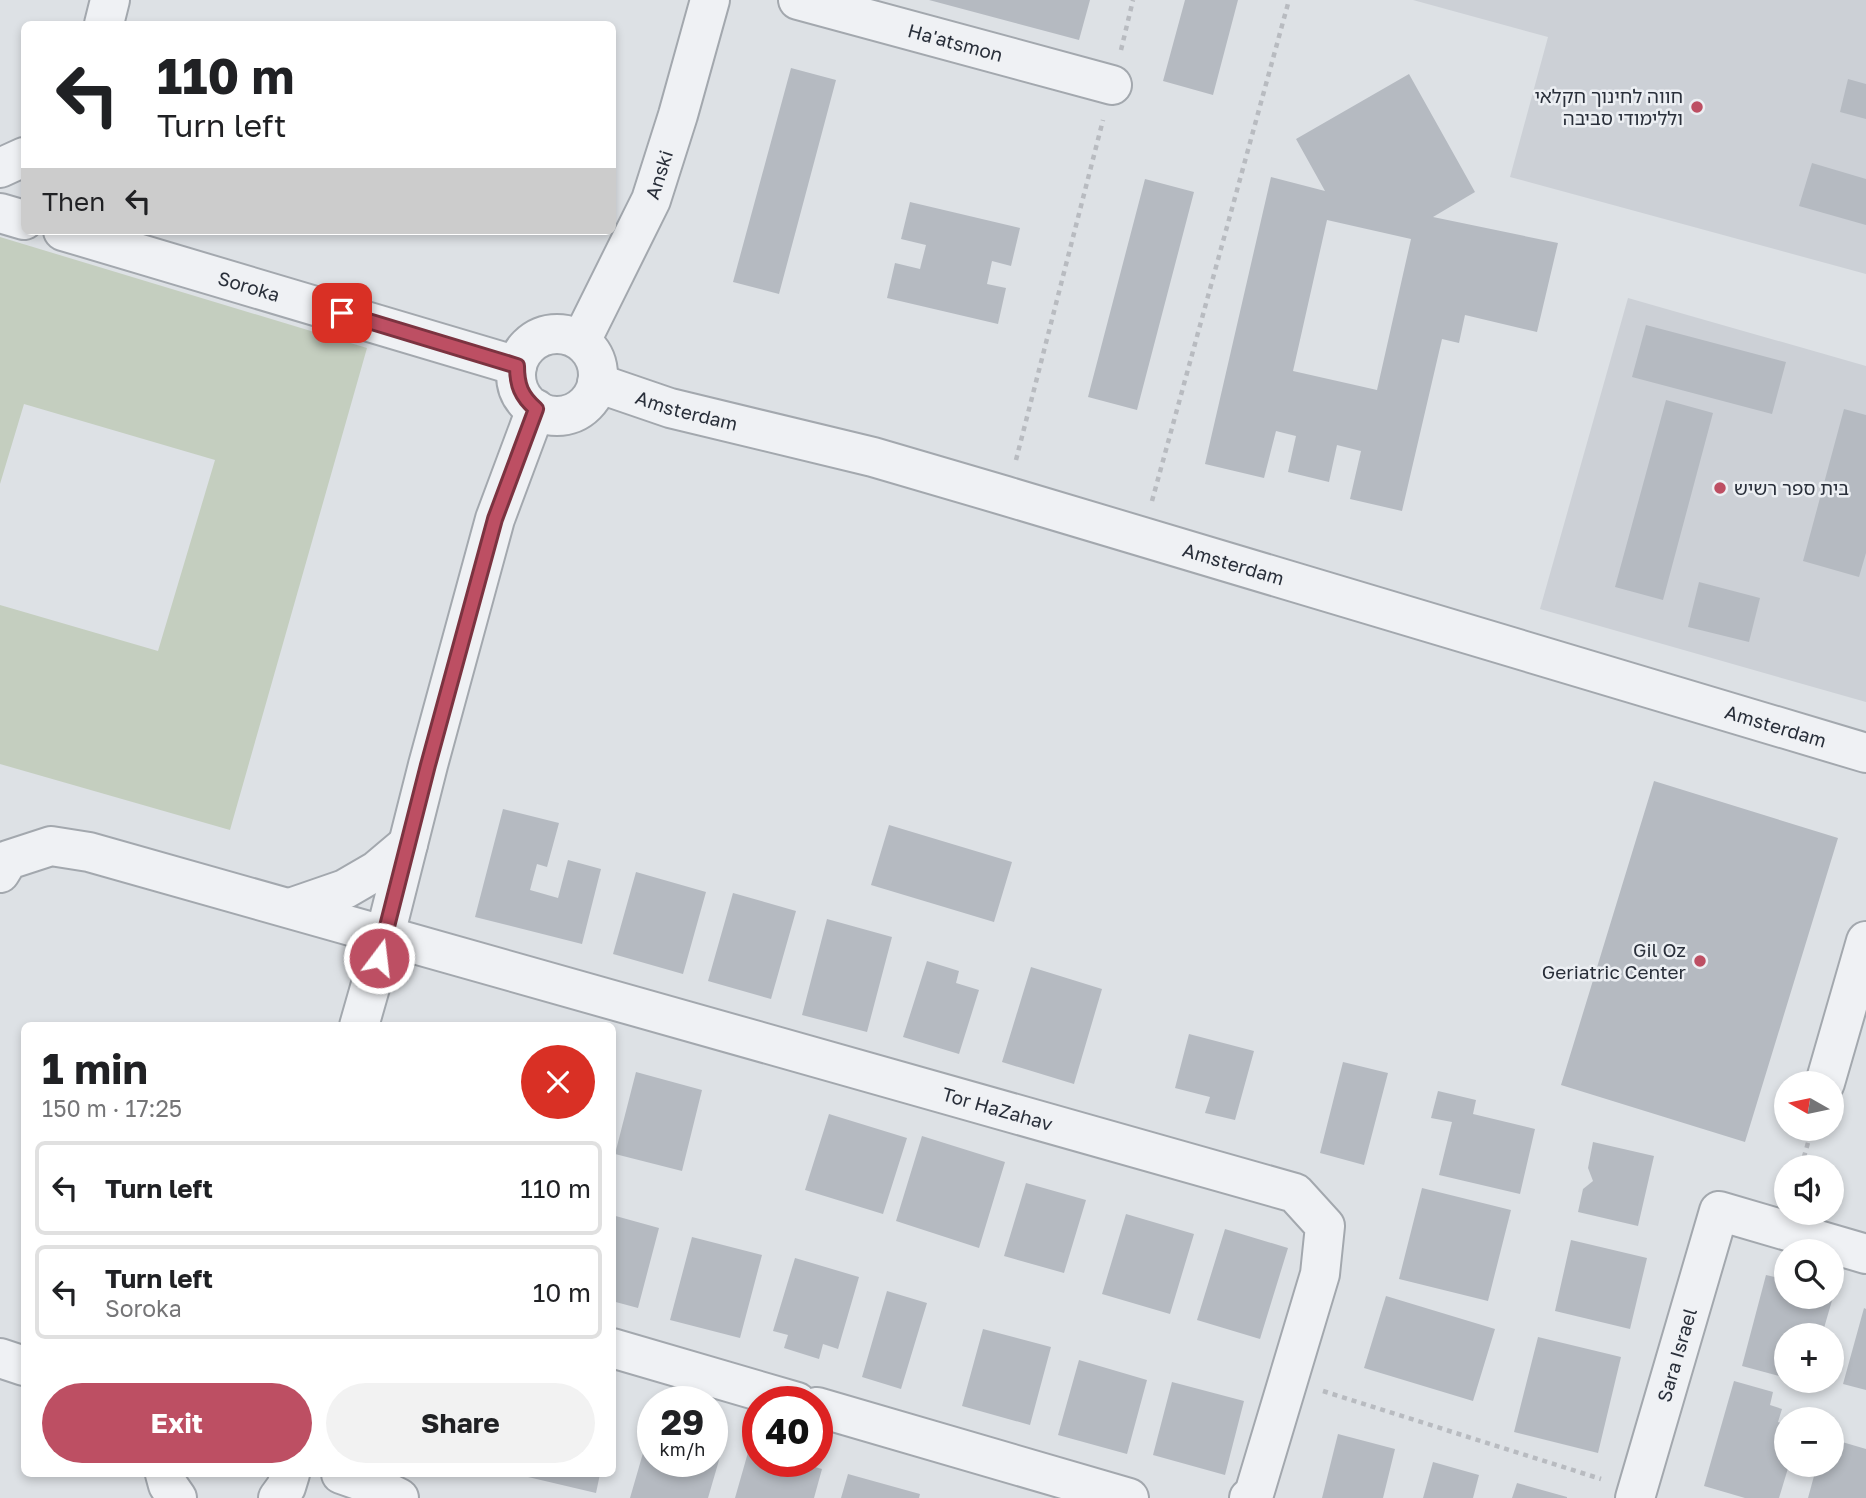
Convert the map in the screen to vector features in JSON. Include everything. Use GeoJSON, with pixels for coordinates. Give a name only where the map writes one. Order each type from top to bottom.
{"type":"FeatureCollection","features":[{"type":"Feature","properties":{"kind":"street"},"geometry":{"type":"LineString","coordinates":[[105,21],[110,0]]}},
{"type":"Feature","properties":{"kind":"street","name":"Anski"},"geometry":{"type":"LineString","coordinates":[[581,341],[651,200],[710,0]]}},
{"type":"Feature","properties":{"kind":"street","name":"Ha'atsmon"},"geometry":{"type":"LineString","coordinates":[[798,0],[1112,85]]}},
{"type":"Feature","properties":{"kind":"street"},"geometry":{"type":"LineString","coordinates":[[0,168],[21,158]]}},
{"type":"Feature","properties":{"kind":"street"},"geometry":{"type":"LineString","coordinates":[[0,213],[21,219]]}},
{"type":"Feature","properties":{"kind":"street","name":"Soroka"},"geometry":{"type":"LineString","coordinates":[[76,235],[517,366]]}},
{"type":"Feature","properties":{"kind":"street"},"geometry":{"type":"LineString","coordinates":[[556,333],[581,341],[596,360],[597,383],[593,395],[585,405],[561,415],[536,409],[520,391],[517,366],[522,354],[531,343],[556,333]]}},
{"type":"Feature","properties":{"kind":"street","name":"Amsterdam"},"geometry":{"type":"LineString","coordinates":[[597,383],[670,408],[873,457],[1866,752]]}},
{"type":"Feature","properties":{"kind":"street"},"geometry":{"type":"LineString","coordinates":[[360,1022],[495,519],[536,409]]}},
{"type":"Feature","properties":{"kind":"street"},"geometry":{"type":"LineString","coordinates":[[290,908],[345,890],[376,871],[408,844]]}},
{"type":"Feature","properties":{"kind":"street","name":"Tor HaZahav"},"geometry":{"type":"LineString","coordinates":[[0,873],[8,860],[51,846],[89,852],[1295,1193],[1325,1226],[1320,1274],[1254,1493],[1250,1498]]}},
{"type":"Feature","properties":{"kind":"street"},"geometry":{"type":"LineString","coordinates":[[1828,1071],[1866,941]]}},
{"type":"Feature","properties":{"kind":"street","name":"Sara Israel"},"geometry":{"type":"LineString","coordinates":[[1636,1494],[1719,1211],[1866,1254]]}},
{"type":"Feature","properties":{"kind":"street"},"geometry":{"type":"LineString","coordinates":[[616,1349],[742,1386]]}},
{"type":"Feature","properties":{"kind":"street"},"geometry":{"type":"LineString","coordinates":[[0,1358],[21,1365]]}},
{"type":"Feature","properties":{"kind":"street"},"geometry":{"type":"LineString","coordinates":[[833,1413],[1129,1498]]}},
{"type":"Feature","properties":{"kind":"street"},"geometry":{"type":"LineString","coordinates":[[278,1498],[289,1477]]}},
{"type":"Feature","properties":{"kind":"street"},"geometry":{"type":"LineString","coordinates":[[348,1477],[399,1498]]}},
{"type":"Feature","properties":{"kind":"path"},"geometry":{"type":"LineString","coordinates":[[1006,496],[1133,0]]}},
{"type":"Feature","properties":{"kind":"path"},"geometry":{"type":"LineString","coordinates":[[1142,536],[1289,0]]}},
{"type":"Feature","properties":{"kind":"path"},"geometry":{"type":"LineString","coordinates":[[1289,1380],[1636,1494]]}},
{"type":"Feature","properties":{"kind":"shaded area","name":"חווה לחינוך חקלאי וללימודי סביבה"},"geometry":{"type":"Polygon","coordinates":[[[1413,0],[1866,0],[1866,274],[1510,177],[1548,37],[1413,0]]]}},
{"type":"Feature","properties":{"kind":"shaded area","name":"בית ספר רשיש"},"geometry":{"type":"Polygon","coordinates":[[[1628,298],[1866,366],[1866,702],[1540,609],[1628,298]]]}},
{"type":"Feature","properties":{"kind":"green space"},"geometry":{"type":"Polygon","coordinates":[[[0,237],[367,348],[230,830],[0,764],[0,605],[158,651],[215,460],[24,404],[0,484],[0,237]]]}},
{"type":"Feature","properties":{"kind":"building"},"geometry":{"type":"Polygon","coordinates":[[[929,0],[1090,0],[1079,40],[929,0]]]}},
{"type":"Feature","properties":{"kind":"building"},"geometry":{"type":"Polygon","coordinates":[[[1185,0],[1238,0],[1213,95],[1163,81],[1185,0]]]}},
{"type":"Feature","properties":{"kind":"building"},"geometry":{"type":"Polygon","coordinates":[[[791,68],[836,80],[779,294],[733,282],[791,68]]]}},
{"type":"Feature","properties":{"kind":"building"},"geometry":{"type":"Polygon","coordinates":[[[1409,74],[1475,192],[1433,217],[1558,243],[1537,332],[1465,315],[1459,343],[1442,339],[1402,511],[1350,499],[1361,451],[1337,445],[1329,482],[1288,472],[1296,436],[1276,431],[1264,478],[1205,464],[1271,177],[1325,191],[1296,139],[1409,74]],[[1327,220],[1293,371],[1377,390],[1411,239],[1327,220]]]}},
{"type":"Feature","properties":{"kind":"building"},"geometry":{"type":"Polygon","coordinates":[[[1848,79],[1866,84],[1866,119],[1840,112],[1848,79]]]}},
{"type":"Feature","properties":{"kind":"building"},"geometry":{"type":"Polygon","coordinates":[[[1812,163],[1866,179],[1866,225],[1799,206],[1812,163]]]}},
{"type":"Feature","properties":{"kind":"building"},"geometry":{"type":"Polygon","coordinates":[[[1145,179],[1194,192],[1137,410],[1088,397],[1145,179]]]}},
{"type":"Feature","properties":{"kind":"building"},"geometry":{"type":"Polygon","coordinates":[[[910,202],[1020,228],[1011,266],[992,261],[987,284],[1006,288],[998,324],[887,298],[895,263],[920,269],[926,245],[901,239],[910,202]]]}},
{"type":"Feature","properties":{"kind":"building"},"geometry":{"type":"Polygon","coordinates":[[[1646,325],[1786,362],[1772,414],[1632,377],[1646,325]]]}},
{"type":"Feature","properties":{"kind":"building"},"geometry":{"type":"Polygon","coordinates":[[[1666,400],[1713,413],[1663,600],[1615,587],[1666,400]]]}},
{"type":"Feature","properties":{"kind":"building"},"geometry":{"type":"Polygon","coordinates":[[[1844,409],[1866,415],[1866,553],[1859,577],[1803,561],[1844,409]]]}},
{"type":"Feature","properties":{"kind":"building"},"geometry":{"type":"Polygon","coordinates":[[[1699,582],[1760,598],[1749,642],[1688,627],[1699,582]]]}},
{"type":"Feature","properties":{"kind":"building","name":"Gil Oz Geriatric Center"},"geometry":{"type":"Polygon","coordinates":[[[1654,781],[1838,838],[1745,1142],[1561,1085],[1654,781]]]}},
{"type":"Feature","properties":{"kind":"building"},"geometry":{"type":"Polygon","coordinates":[[[503,809],[559,823],[547,867],[537,864],[530,890],[558,898],[568,860],[601,869],[582,944],[475,917],[503,809]]]}},
{"type":"Feature","properties":{"kind":"building"},"geometry":{"type":"Polygon","coordinates":[[[889,825],[1012,862],[994,922],[871,885],[889,825]]]}},
{"type":"Feature","properties":{"kind":"building"},"geometry":{"type":"Polygon","coordinates":[[[636,872],[706,892],[683,974],[613,954],[636,872]]]}},
{"type":"Feature","properties":{"kind":"building"},"geometry":{"type":"Polygon","coordinates":[[[733,893],[796,911],[771,999],[708,981],[733,893]]]}},
{"type":"Feature","properties":{"kind":"building"},"geometry":{"type":"Polygon","coordinates":[[[827,919],[892,937],[867,1032],[802,1015],[827,919]]]}},
{"type":"Feature","properties":{"kind":"building"},"geometry":{"type":"Polygon","coordinates":[[[927,961],[959,971],[956,983],[979,990],[959,1054],[903,1037],[927,961]]]}},
{"type":"Feature","properties":{"kind":"building"},"geometry":{"type":"Polygon","coordinates":[[[1031,967],[1102,989],[1074,1084],[1002,1062],[1031,967]]]}},
{"type":"Feature","properties":{"kind":"building"},"geometry":{"type":"Polygon","coordinates":[[[1189,1034],[1254,1051],[1235,1120],[1205,1113],[1210,1097],[1175,1088],[1189,1034]]]}},
{"type":"Feature","properties":{"kind":"building"},"geometry":{"type":"Polygon","coordinates":[[[1343,1062],[1388,1073],[1364,1165],[1320,1153],[1343,1062]]]}},
{"type":"Feature","properties":{"kind":"building"},"geometry":{"type":"Polygon","coordinates":[[[636,1072],[702,1090],[682,1171],[616,1154],[636,1072]]]}},
{"type":"Feature","properties":{"kind":"building"},"geometry":{"type":"Polygon","coordinates":[[[1438,1091],[1476,1100],[1473,1114],[1535,1129],[1520,1194],[1439,1175],[1452,1122],[1431,1118],[1438,1091]]]}},
{"type":"Feature","properties":{"kind":"building"},"geometry":{"type":"Polygon","coordinates":[[[829,1114],[907,1138],[883,1214],[805,1190],[829,1114]]]}},
{"type":"Feature","properties":{"kind":"building"},"geometry":{"type":"Polygon","coordinates":[[[922,1136],[1005,1162],[979,1248],[896,1221],[922,1136]]]}},
{"type":"Feature","properties":{"kind":"building"},"geometry":{"type":"Polygon","coordinates":[[[1593,1142],[1654,1156],[1638,1226],[1578,1212],[1583,1189],[1593,1181],[1588,1168],[1593,1142]]]}},
{"type":"Feature","properties":{"kind":"building"},"geometry":{"type":"Polygon","coordinates":[[[1026,1183],[1086,1200],[1064,1273],[1004,1256],[1026,1183]]]}},
{"type":"Feature","properties":{"kind":"building"},"geometry":{"type":"Polygon","coordinates":[[[1422,1188],[1511,1210],[1488,1301],[1399,1279],[1422,1188]]]}},
{"type":"Feature","properties":{"kind":"building"},"geometry":{"type":"Polygon","coordinates":[[[1126,1214],[1194,1234],[1170,1314],[1102,1294],[1126,1214]]]}},
{"type":"Feature","properties":{"kind":"building"},"geometry":{"type":"Polygon","coordinates":[[[616,1216],[659,1228],[638,1308],[616,1302],[616,1216]]]}},
{"type":"Feature","properties":{"kind":"building"},"geometry":{"type":"Polygon","coordinates":[[[1225,1229],[1288,1248],[1260,1339],[1197,1320],[1225,1229]]]}},
{"type":"Feature","properties":{"kind":"building"},"geometry":{"type":"Polygon","coordinates":[[[692,1237],[762,1255],[740,1338],[670,1320],[692,1237]]]}},
{"type":"Feature","properties":{"kind":"building"},"geometry":{"type":"Polygon","coordinates":[[[1571,1240],[1647,1258],[1630,1329],[1555,1311],[1571,1240]]]}},
{"type":"Feature","properties":{"kind":"building"},"geometry":{"type":"Polygon","coordinates":[[[795,1258],[859,1277],[838,1349],[823,1344],[819,1359],[784,1348],[788,1335],[773,1331],[795,1258]]]}},
{"type":"Feature","properties":{"kind":"building"},"geometry":{"type":"Polygon","coordinates":[[[1766,1275],[1774,1277],[1774,1309],[1830,1309],[1825,1323],[1774,1323],[1774,1375],[1742,1366],[1766,1275]]]}},
{"type":"Feature","properties":{"kind":"building"},"geometry":{"type":"Polygon","coordinates":[[[887,1291],[927,1303],[901,1389],[862,1377],[887,1291]]]}},
{"type":"Feature","properties":{"kind":"building"},"geometry":{"type":"Polygon","coordinates":[[[1386,1296],[1495,1329],[1473,1401],[1364,1368],[1386,1296]]]}},
{"type":"Feature","properties":{"kind":"building"},"geometry":{"type":"Polygon","coordinates":[[[1864,1308],[1866,1390],[1844,1384],[1864,1308]]]}},
{"type":"Feature","properties":{"kind":"building"},"geometry":{"type":"Polygon","coordinates":[[[983,1329],[1051,1347],[1030,1425],[962,1406],[983,1329]]]}},
{"type":"Feature","properties":{"kind":"building"},"geometry":{"type":"Polygon","coordinates":[[[1538,1337],[1621,1357],[1598,1453],[1514,1432],[1538,1337]]]}},
{"type":"Feature","properties":{"kind":"building"},"geometry":{"type":"Polygon","coordinates":[[[1079,1360],[1147,1380],[1127,1454],[1058,1435],[1079,1360]]]}},
{"type":"Feature","properties":{"kind":"building"},"geometry":{"type":"Polygon","coordinates":[[[1734,1381],[1773,1392],[1770,1405],[1776,1407],[1774,1477],[1785,1477],[1779,1498],[1745,1498],[1704,1486],[1734,1381]]]}},
{"type":"Feature","properties":{"kind":"building"},"geometry":{"type":"Polygon","coordinates":[[[1172,1382],[1244,1401],[1225,1475],[1153,1455],[1172,1382]]]}},
{"type":"Feature","properties":{"kind":"building"},"geometry":{"type":"Polygon","coordinates":[[[1338,1434],[1395,1449],[1383,1498],[1322,1498],[1338,1434]]]}},
{"type":"Feature","properties":{"kind":"building"},"geometry":{"type":"Polygon","coordinates":[[[1844,1443],[1866,1449],[1866,1498],[1808,1498],[1814,1477],[1844,1477],[1844,1443]]]}},
{"type":"Feature","properties":{"kind":"building"},"geometry":{"type":"Polygon","coordinates":[[[1433,1462],[1479,1475],[1473,1498],[1423,1498],[1433,1462]]]}},
{"type":"Feature","properties":{"kind":"building"},"geometry":{"type":"Polygon","coordinates":[[[637,1474],[637,1477],[714,1477],[708,1498],[630,1498],[637,1474]]]}},
{"type":"Feature","properties":{"kind":"building"},"geometry":{"type":"Polygon","coordinates":[[[742,1474],[742,1477],[820,1477],[814,1498],[735,1498],[742,1474]]]}},
{"type":"Feature","properties":{"kind":"building"},"geometry":{"type":"Polygon","coordinates":[[[848,1474],[920,1494],[919,1498],[841,1498],[848,1474]]]}},
{"type":"Feature","properties":{"kind":"building"},"geometry":{"type":"Polygon","coordinates":[[[528,1477],[599,1477],[596,1493],[528,1477]]]}},
{"type":"Feature","properties":{"kind":"building"},"geometry":{"type":"Polygon","coordinates":[[[1517,1483],[1567,1497],[1567,1498],[1512,1498],[1517,1483]]]}},
{"type":"Feature","properties":{"kind":"place","name":"חווה לחינוך חקלאי וללימודי סביבה"},"geometry":{"type":"Point","coordinates":[1697,107]}},
{"type":"Feature","properties":{"kind":"place","name":"בית ספר רשיש"},"geometry":{"type":"Point","coordinates":[1720,488]}},
{"type":"Feature","properties":{"kind":"place","name":"Gil Oz Geriatric Center"},"geometry":{"type":"Point","coordinates":[1700,961]}},
{"type":"Feature","properties":{"kind":"route"},"geometry":{"type":"LineString","coordinates":[[342,313],[517,366],[520,391],[536,409],[495,519],[379,958]]}}]}
